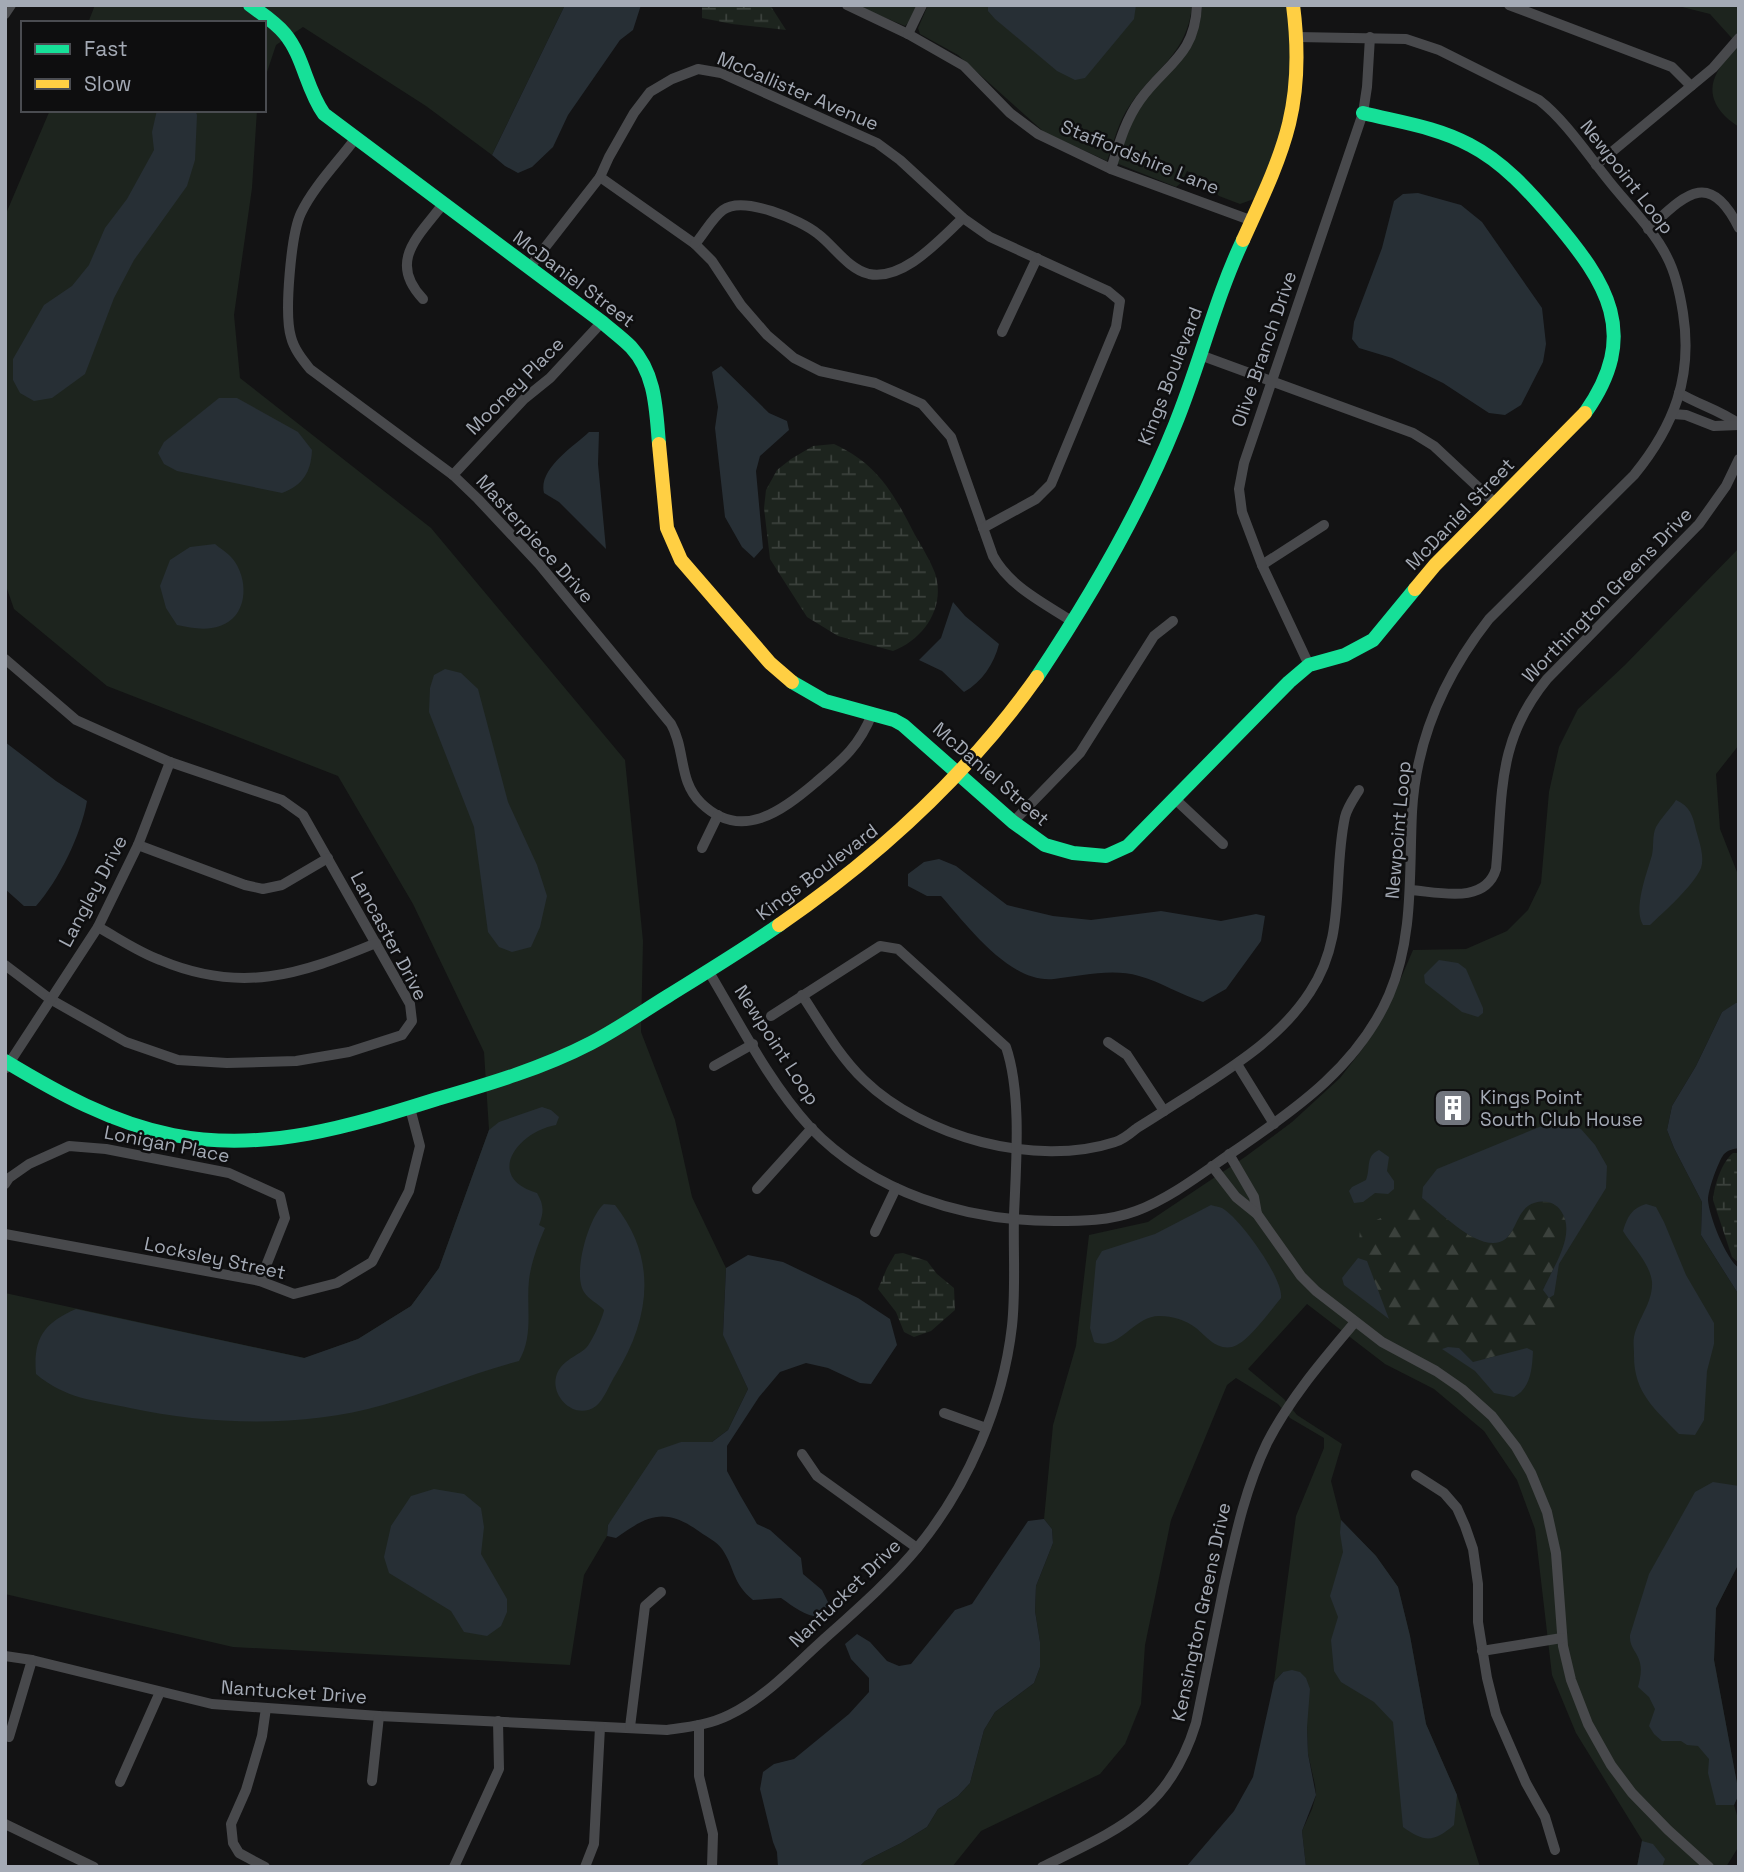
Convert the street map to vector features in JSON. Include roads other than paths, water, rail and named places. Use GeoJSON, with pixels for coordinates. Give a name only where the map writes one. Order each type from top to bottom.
{"type":"FeatureCollection","features":[{"type":"Feature","properties":{"kind":"street"},"geometry":{"type":"LineString","coordinates":[[5,14],[10,5]]}},
{"type":"Feature","properties":{"kind":"street","name":"McDaniel Street"},"geometry":{"type":"LineString","coordinates":[[250,5],[283,32],[295,51],[313,99],[324,114],[602,322],[632,348],[647,369],[654,391],[667,528],[681,560],[770,663],[790,681],[825,701],[903,725],[1013,821],[1045,845],[1073,853],[1106,856],[1128,846],[1289,682],[1309,665],[1345,655],[1373,640],[1435,565],[1581,419],[1598,396],[1609,372],[1613,327],[1608,301],[1599,280],[1527,188],[1501,164],[1452,137],[1363,113]]}},
{"type":"Feature","properties":{"kind":"street","name":"Staffordshire Lane"},"geometry":{"type":"LineString","coordinates":[[847,5],[908,34],[964,66],[1010,113],[1038,134],[1111,169],[1250,220]]}},
{"type":"Feature","properties":{"kind":"street"},"geometry":{"type":"LineString","coordinates":[[908,34],[922,5]]}},
{"type":"Feature","properties":{"kind":"street"},"geometry":{"type":"LineString","coordinates":[[1111,169],[1125,124],[1138,103],[1189,44],[1197,5]]}},
{"type":"Feature","properties":{"kind":"street","name":"Kings Boulevard"},"geometry":{"type":"LineString","coordinates":[[6,1064],[80,1105],[123,1121],[200,1139],[281,1140],[329,1132],[497,1081],[581,1048],[709,972],[842,883],[895,839],[1001,726],[1073,622],[1143,494],[1180,413],[1250,220],[1283,150],[1292,116],[1298,74],[1293,5]]}},
{"type":"Feature","properties":{"kind":"street"},"geometry":{"type":"LineString","coordinates":[[1509,5],[1672,67],[1691,86]]}},
{"type":"Feature","properties":{"kind":"street","name":"Newpoint Loop"},"geometry":{"type":"LineString","coordinates":[[709,972],[787,1100],[812,1128],[842,1155],[896,1188],[964,1213],[1014,1221],[1100,1220],[1133,1212],[1158,1202],[1274,1124],[1322,1087],[1357,1049],[1373,1026],[1389,996],[1406,939],[1416,776],[1424,739],[1437,704],[1470,643],[1489,619],[1634,475],[1663,436],[1673,414],[1685,369],[1685,331],[1679,289],[1667,256],[1596,164],[1550,110],[1527,92],[1428,45],[1406,39],[1297,37]]}},
{"type":"Feature","properties":{"kind":"street","name":"Olive Branch Drive"},"geometry":{"type":"LineString","coordinates":[[1309,665],[1262,565],[1242,512],[1239,489],[1244,463],[1363,113],[1370,37]]}},
{"type":"Feature","properties":{"kind":"street"},"geometry":{"type":"LineString","coordinates":[[1596,164],[1713,68],[1739,38]]}},
{"type":"Feature","properties":{"kind":"street","name":"McCallister Avenue"},"geometry":{"type":"LineString","coordinates":[[529,268],[600,177],[634,113],[650,93],[672,79],[698,69],[721,73],[877,143],[900,160],[963,218],[990,237],[1108,291],[1120,301],[1116,327],[1051,484],[1036,499],[983,528]]}},
{"type":"Feature","properties":{"kind":"street","name":"Masterpiece Drive"},"geometry":{"type":"LineString","coordinates":[[355,139],[305,205],[298,222],[288,306],[290,336],[303,360],[317,375],[453,475],[538,564],[666,717],[678,741],[688,786],[701,803],[718,815]]}},
{"type":"Feature","properties":{"kind":"street"},"geometry":{"type":"LineString","coordinates":[[600,177],[695,244],[712,261],[741,305],[767,335],[794,358],[820,371],[875,383],[922,404],[951,437],[993,556],[1002,573],[1073,622]]}},
{"type":"Feature","properties":{"kind":"street"},"geometry":{"type":"LineString","coordinates":[[1648,229],[1678,201],[1695,193],[1710,194],[1723,202],[1739,228]]}},
{"type":"Feature","properties":{"kind":"street"},"geometry":{"type":"LineString","coordinates":[[423,299],[409,283],[407,259],[415,242],[443,204]]}},
{"type":"Feature","properties":{"kind":"street"},"geometry":{"type":"LineString","coordinates":[[695,244],[724,209],[746,205],[772,211],[817,233],[853,266],[869,274],[894,272],[924,255],[963,218]]}},
{"type":"Feature","properties":{"kind":"street"},"geometry":{"type":"LineString","coordinates":[[1002,331],[1037,258]]}},
{"type":"Feature","properties":{"kind":"street","name":"Mooney Place"},"geometry":{"type":"LineString","coordinates":[[453,475],[524,399],[550,378],[602,322]]}},
{"type":"Feature","properties":{"kind":"street"},"geometry":{"type":"LineString","coordinates":[[1200,355],[1413,433],[1434,446],[1495,503]]}},
{"type":"Feature","properties":{"kind":"street"},"geometry":{"type":"LineString","coordinates":[[1679,393],[1723,412],[1739,424]]}},
{"type":"Feature","properties":{"kind":"street"},"geometry":{"type":"LineString","coordinates":[[1673,414],[1686,415],[1714,426],[1739,424]]}},
{"type":"Feature","properties":{"kind":"street","name":"Worthington Greens Drive"},"geometry":{"type":"LineString","coordinates":[[1410,890],[1470,893],[1479,891],[1492,880],[1496,869],[1504,766],[1514,731],[1527,705],[1547,679],[1699,524],[1722,492],[1739,459]]}},
{"type":"Feature","properties":{"kind":"street"},"geometry":{"type":"LineString","coordinates":[[1262,565],[1324,525]]}},
{"type":"Feature","properties":{"kind":"street"},"geometry":{"type":"LineString","coordinates":[[1013,821],[1080,753],[1154,636],[1172,621]]}},
{"type":"Feature","properties":{"kind":"street","name":"Lancaster Drive"},"geometry":{"type":"LineString","coordinates":[[5,659],[76,720],[170,762],[282,800],[303,815],[410,1004],[412,1021],[402,1035],[349,1052],[296,1061],[227,1063],[178,1059],[126,1042],[50,999],[5,965]]}},
{"type":"Feature","properties":{"kind":"street"},"geometry":{"type":"LineString","coordinates":[[702,848],[718,815],[733,820],[751,821],[781,811],[854,748],[873,714]]}},
{"type":"Feature","properties":{"kind":"street","name":"Langley Drive"},"geometry":{"type":"LineString","coordinates":[[6,1064],[99,927],[138,845],[170,762]]}},
{"type":"Feature","properties":{"kind":"street"},"geometry":{"type":"LineString","coordinates":[[802,995],[846,1061],[863,1080],[888,1101],[922,1121],[961,1138],[1017,1150],[1067,1150],[1117,1142],[1237,1064],[1274,1035],[1311,991],[1324,965],[1334,932],[1345,815],[1359,790]]}},
{"type":"Feature","properties":{"kind":"street"},"geometry":{"type":"LineString","coordinates":[[1175,799],[1223,844]]}},
{"type":"Feature","properties":{"kind":"street"},"geometry":{"type":"LineString","coordinates":[[138,845],[244,885],[263,889],[282,885],[328,859]]}},
{"type":"Feature","properties":{"kind":"street"},"geometry":{"type":"LineString","coordinates":[[99,927],[159,960],[208,976],[263,979],[324,964],[376,943]]}},
{"type":"Feature","properties":{"kind":"street","name":"Nantucket Drive"},"geometry":{"type":"LineString","coordinates":[[5,1656],[32,1660],[212,1704],[379,1716],[667,1730],[699,1725],[727,1716],[756,1700],[848,1618],[917,1548],[950,1502],[986,1429],[999,1388],[1012,1325],[1017,1150],[1012,1064],[1006,1047],[898,949],[880,946],[771,1016]]}},
{"type":"Feature","properties":{"kind":"street"},"geometry":{"type":"LineString","coordinates":[[1108,1042],[1127,1055],[1164,1111]]}},
{"type":"Feature","properties":{"kind":"street"},"geometry":{"type":"LineString","coordinates":[[714,1066],[753,1044]]}},
{"type":"Feature","properties":{"kind":"street"},"geometry":{"type":"LineString","coordinates":[[1237,1064],[1274,1124]]}},
{"type":"Feature","properties":{"kind":"street","name":"Locksley Street"},"geometry":{"type":"LineString","coordinates":[[5,1234],[260,1282],[294,1294],[337,1283],[372,1262],[409,1191],[420,1146],[410,1108]]}},
{"type":"Feature","properties":{"kind":"street"},"geometry":{"type":"LineString","coordinates":[[757,1189],[812,1128]]}},
{"type":"Feature","properties":{"kind":"street","name":"Lonigan Place"},"geometry":{"type":"LineString","coordinates":[[5,1184],[29,1164],[69,1146],[106,1149],[229,1173],[280,1196],[285,1218],[260,1282]]}},
{"type":"Feature","properties":{"kind":"street"},"geometry":{"type":"LineString","coordinates":[[1229,1154],[1254,1198],[1257,1214]]}},
{"type":"Feature","properties":{"kind":"street"},"geometry":{"type":"LineString","coordinates":[[1212,1166],[1236,1197],[1257,1214],[1301,1276],[1389,1347],[1436,1371],[1462,1390],[1492,1416],[1516,1447],[1535,1482],[1549,1522],[1556,1553],[1562,1638],[1579,1703],[1592,1733],[1632,1793],[1659,1822],[1709,1867]]}},
{"type":"Feature","properties":{"kind":"street"},"geometry":{"type":"LineString","coordinates":[[875,1232],[896,1188]]}},
{"type":"Feature","properties":{"kind":"street","name":"Kensington Greens Drive"},"geometry":{"type":"LineString","coordinates":[[1042,1867],[1124,1825],[1165,1789],[1178,1769],[1196,1723],[1244,1499],[1254,1472],[1268,1442],[1304,1383],[1355,1322]]}},
{"type":"Feature","properties":{"kind":"street"},"geometry":{"type":"LineString","coordinates":[[944,1413],[986,1429]]}},
{"type":"Feature","properties":{"kind":"street"},"geometry":{"type":"LineString","coordinates":[[802,1454],[817,1476],[917,1548]]}},
{"type":"Feature","properties":{"kind":"street"},"geometry":{"type":"LineString","coordinates":[[1416,1475],[1444,1493],[1457,1508],[1465,1526],[1473,1549],[1482,1651],[1496,1714],[1526,1783],[1545,1818],[1555,1850]]}},
{"type":"Feature","properties":{"kind":"street"},"geometry":{"type":"LineString","coordinates":[[630,1727],[645,1606],[661,1592]]}},
{"type":"Feature","properties":{"kind":"street"},"geometry":{"type":"LineString","coordinates":[[1482,1651],[1562,1638]]}},
{"type":"Feature","properties":{"kind":"street"},"geometry":{"type":"LineString","coordinates":[[9,1737],[32,1660]]}},
{"type":"Feature","properties":{"kind":"street"},"geometry":{"type":"LineString","coordinates":[[120,1782],[160,1692]]}},
{"type":"Feature","properties":{"kind":"street"},"geometry":{"type":"LineString","coordinates":[[265,1867],[239,1853],[233,1843],[231,1824],[246,1790],[262,1736],[266,1708]]}},
{"type":"Feature","properties":{"kind":"street"},"geometry":{"type":"LineString","coordinates":[[372,1781],[379,1716]]}},
{"type":"Feature","properties":{"kind":"street"},"geometry":{"type":"LineString","coordinates":[[454,1867],[499,1769],[498,1721]]}},
{"type":"Feature","properties":{"kind":"street"},"geometry":{"type":"LineString","coordinates":[[699,1725],[699,1776],[712,1834],[712,1867]]}},
{"type":"Feature","properties":{"kind":"street"},"geometry":{"type":"LineString","coordinates":[[585,1867],[594,1844],[600,1727]]}},
{"type":"Feature","properties":{"kind":"street"},"geometry":{"type":"LineString","coordinates":[[5,1824],[94,1867]]}},
{"type":"Feature","properties":{"kind":"place","name":"Kings Point South Club House"},"geometry":{"type":"Point","coordinates":[1453,1108]}}]}
